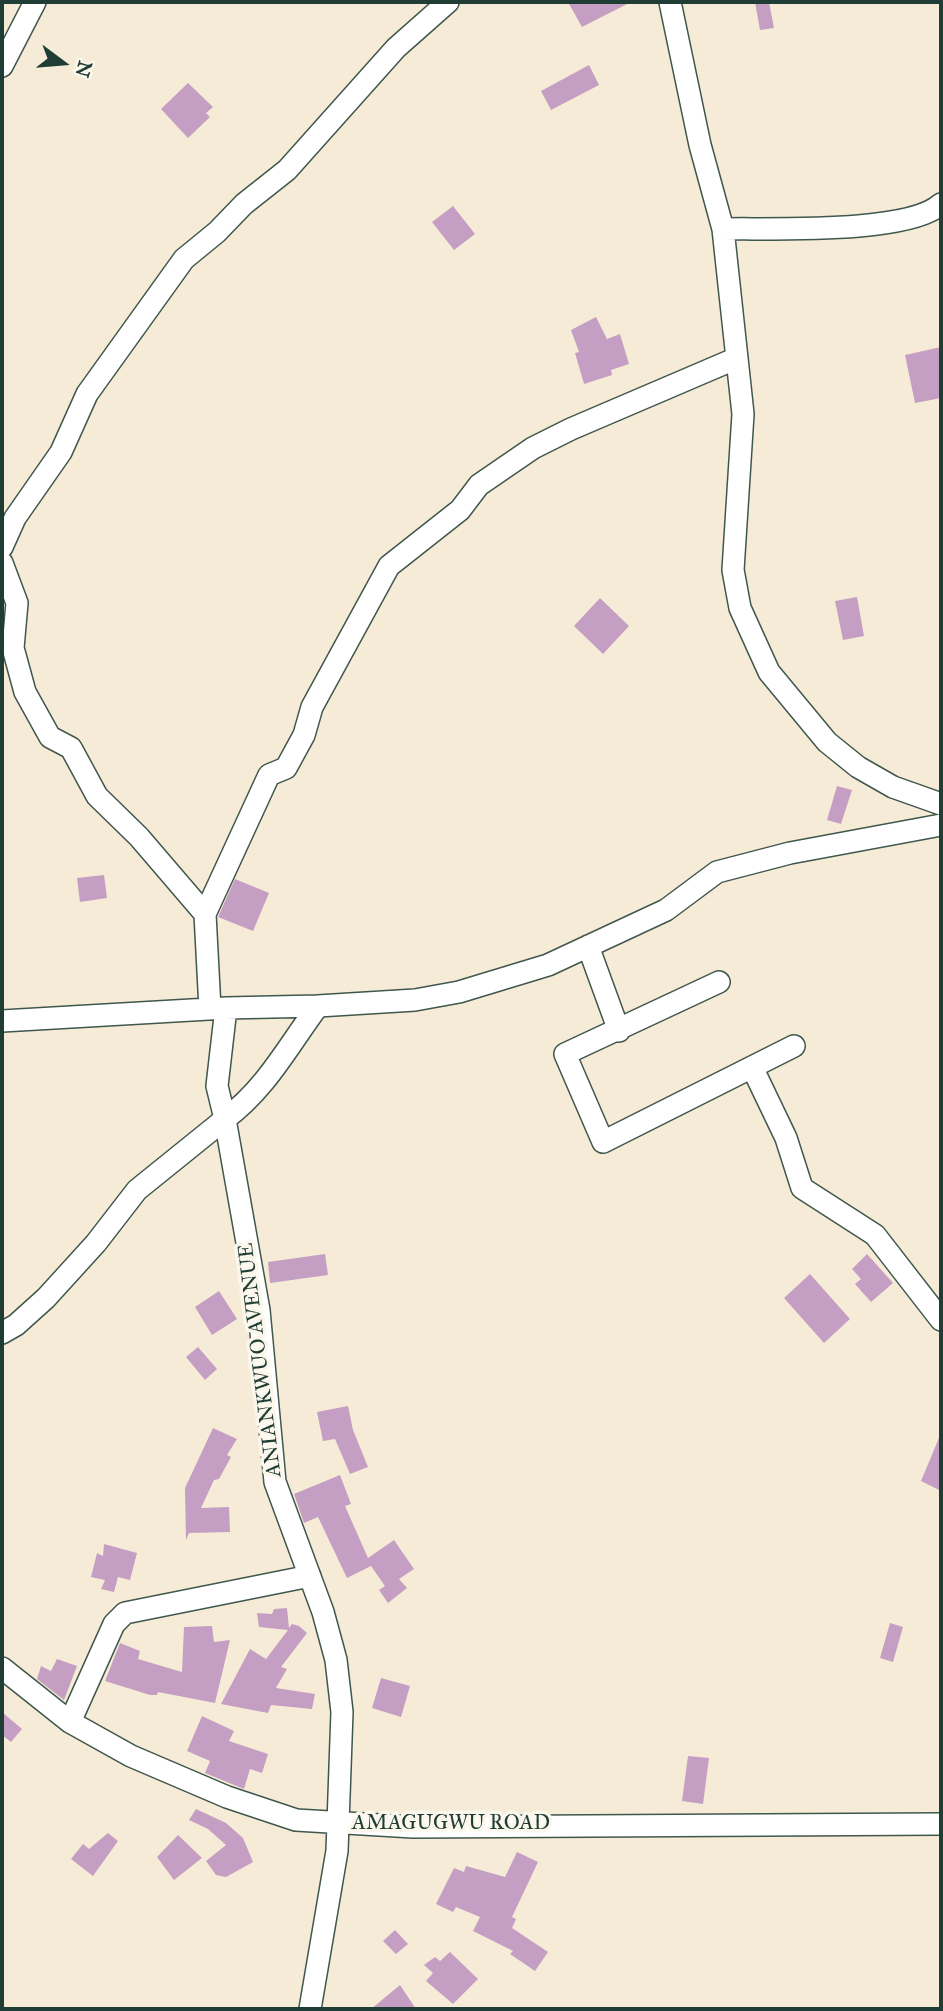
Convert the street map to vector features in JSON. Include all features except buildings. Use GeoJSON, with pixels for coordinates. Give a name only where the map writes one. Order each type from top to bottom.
{"type":"FeatureCollection","features":[{"type":"Feature","properties":{"kind":"street"},"geometry":{"type":"LineString","coordinates":[[2,66],[35,2]]}},
{"type":"Feature","properties":{"kind":"street"},"geometry":{"type":"LineString","coordinates":[[2,547],[22,508],[61,452],[87,394],[172,274],[244,204],[287,170],[396,48],[448,2]]}},
{"type":"Feature","properties":{"kind":"street"},"geometry":{"type":"LineString","coordinates":[[670,2],[700,145],[723,229],[743,414],[733,570],[740,608],[756,648],[780,688],[837,750],[858,767],[893,787],[941,804]]}},
{"type":"Feature","properties":{"kind":"street"},"geometry":{"type":"LineString","coordinates":[[723,229],[848,227],[938,208]]}},
{"type":"Feature","properties":{"kind":"street"},"geometry":{"type":"LineString","coordinates":[[2,563],[17,603],[13,648],[25,692],[50,737],[71,748],[97,796],[139,837],[205,915],[269,775],[286,768],[304,735],[312,707],[389,566],[460,510],[479,485],[533,448],[607,412],[737,358]]}},
{"type":"Feature","properties":{"kind":"street"},"geometry":{"type":"LineString","coordinates":[[2,1021],[415,1000],[459,992],[548,965],[666,911],[718,872],[790,853],[941,825]]}},
{"type":"Feature","properties":{"kind":"street","name":"ANIANKWUO AVENUE"},"geometry":{"type":"LineString","coordinates":[[205,915],[218,1009],[218,1086],[259,1310],[275,1482],[283,1511],[310,1576],[336,1660],[342,1712],[340,1824],[331,1898],[310,2009]]}},
{"type":"Feature","properties":{"kind":"street"},"geometry":{"type":"LineString","coordinates":[[587,946],[619,1031]]}},
{"type":"Feature","properties":{"kind":"street"},"geometry":{"type":"LineString","coordinates":[[719,982],[565,1054],[603,1142],[794,1046]]}},
{"type":"Feature","properties":{"kind":"street"},"geometry":{"type":"LineString","coordinates":[[2,1333],[16,1325],[46,1298],[96,1244],[137,1190],[165,1164],[225,1119],[278,1068],[291,1043],[318,1006]]}},
{"type":"Feature","properties":{"kind":"street"},"geometry":{"type":"LineString","coordinates":[[752,1067],[786,1138],[803,1188],[875,1235],[941,1320]]}},
{"type":"Feature","properties":{"kind":"street"},"geometry":{"type":"LineString","coordinates":[[70,1722],[114,1624],[125,1613],[310,1576]]}},
{"type":"Feature","properties":{"kind":"street","name":"AMAGUGWU ROAD"},"geometry":{"type":"LineString","coordinates":[[2,1668],[70,1722],[131,1756],[227,1797],[296,1820],[340,1824],[941,1824]]}}]}
